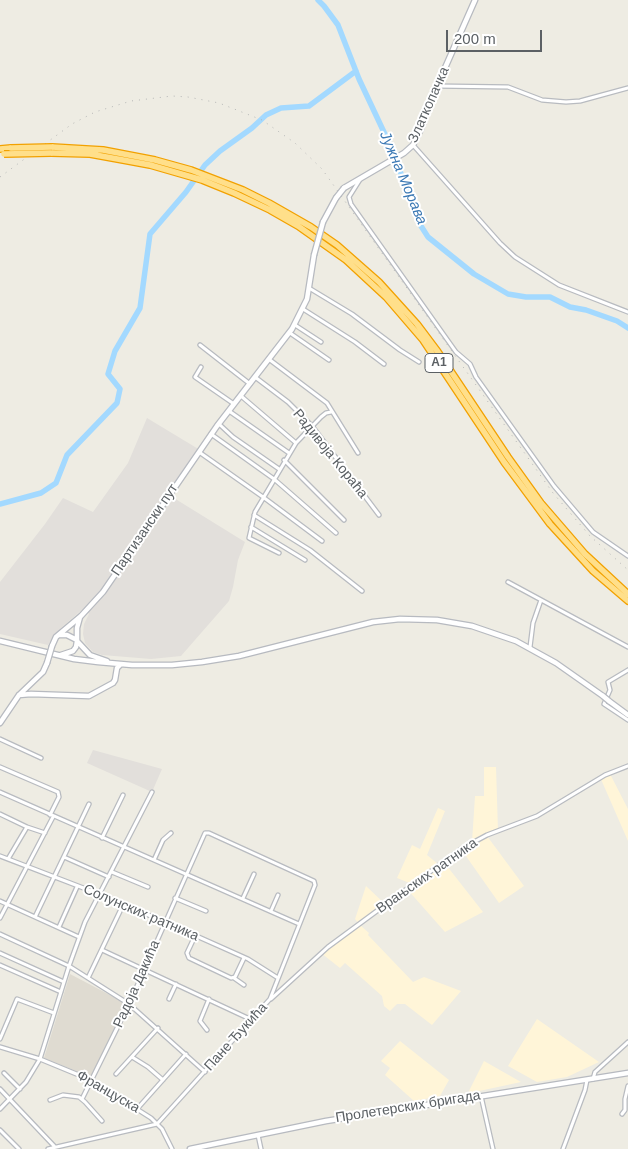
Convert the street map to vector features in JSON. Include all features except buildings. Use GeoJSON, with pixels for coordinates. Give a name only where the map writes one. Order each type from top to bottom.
{"type":"FeatureCollection","features":[{"type":"Feature","properties":{"kind":"highway","name":"A1"},"geometry":{"type":"LineString","coordinates":[[1,153],[11,148],[90,154],[190,173],[243,190],[311,227],[350,255],[380,282],[417,324],[551,516],[585,554],[628,594]]}},
{"type":"Feature","properties":{"kind":"highway","name":"A1"},"geometry":{"type":"LineString","coordinates":[[1,153],[51,150]]}},
{"type":"Feature","properties":{"kind":"highway","name":"A1"},"geometry":{"type":"LineString","coordinates":[[203,177],[252,200],[298,226],[346,260],[376,287],[423,340],[541,514],[578,556],[628,601]]}},
{"type":"Feature","properties":{"kind":"main road","name":"Златкопачка"},"geometry":{"type":"LineString","coordinates":[[376,169],[404,154],[413,145],[475,0]]}},
{"type":"Feature","properties":{"kind":"main road","name":"Партизански пут"},"geometry":{"type":"LineString","coordinates":[[0,723],[19,695],[44,669],[52,646],[58,636],[81,616],[108,586],[211,434],[290,333],[307,299],[314,255],[323,222],[336,198],[344,188],[376,169]]}},
{"type":"Feature","properties":{"kind":"main road"},"geometry":{"type":"LineString","coordinates":[[58,655],[71,652],[76,647],[81,616]]}},
{"type":"Feature","properties":{"kind":"main road"},"geometry":{"type":"LineString","coordinates":[[0,641],[58,655],[102,662],[162,665],[202,662],[256,652],[355,626],[400,619],[437,620],[472,626],[505,636],[530,647],[556,663],[628,715]]}},
{"type":"Feature","properties":{"kind":"main road"},"geometry":{"type":"LineString","coordinates":[[58,636],[68,635],[77,640],[90,655],[111,663]]}},
{"type":"Feature","properties":{"kind":"main road"},"geometry":{"type":"LineString","coordinates":[[102,662],[115,675]]}},
{"type":"Feature","properties":{"kind":"main road"},"geometry":{"type":"LineString","coordinates":[[19,695],[89,696],[113,683],[117,668],[121,664]]}},
{"type":"Feature","properties":{"kind":"main road"},"geometry":{"type":"LineString","coordinates":[[29,685],[34,692],[40,694]]}},
{"type":"Feature","properties":{"kind":"main road","name":"Пролетерских бригада"},"geometry":{"type":"LineString","coordinates":[[190,1149],[326,1121],[628,1073]]}},
{"type":"Feature","properties":{"kind":"street"},"geometry":{"type":"LineString","coordinates":[[437,86],[502,86],[519,90],[542,100],[566,102],[580,101],[628,88]]}},
{"type":"Feature","properties":{"kind":"street"},"geometry":{"type":"LineString","coordinates":[[413,145],[500,243],[515,257],[559,285],[628,312]]}},
{"type":"Feature","properties":{"kind":"street"},"geometry":{"type":"LineString","coordinates":[[361,177],[349,197],[351,204],[456,352],[470,364],[476,377],[554,486],[593,532],[628,556]]}},
{"type":"Feature","properties":{"kind":"street"},"geometry":{"type":"LineString","coordinates":[[308,288],[352,314],[419,362]]}},
{"type":"Feature","properties":{"kind":"street"},"geometry":{"type":"LineString","coordinates":[[303,309],[351,339],[384,364]]}},
{"type":"Feature","properties":{"kind":"street"},"geometry":{"type":"LineString","coordinates":[[294,325],[321,342]]}},
{"type":"Feature","properties":{"kind":"street"},"geometry":{"type":"LineString","coordinates":[[290,333],[330,360]]}},
{"type":"Feature","properties":{"kind":"street"},"geometry":{"type":"LineString","coordinates":[[200,344],[250,384]]}},
{"type":"Feature","properties":{"kind":"street"},"geometry":{"type":"LineString","coordinates":[[270,360],[326,403],[358,454]]}},
{"type":"Feature","properties":{"kind":"street"},"geometry":{"type":"LineString","coordinates":[[201,367],[195,378],[234,404]]}},
{"type":"Feature","properties":{"kind":"street","name":"Радивоја Кораћа"},"geometry":{"type":"LineString","coordinates":[[255,377],[288,402],[312,426],[379,515]]}},
{"type":"Feature","properties":{"kind":"street"},"geometry":{"type":"LineString","coordinates":[[241,396],[296,443]]}},
{"type":"Feature","properties":{"kind":"street"},"geometry":{"type":"LineString","coordinates":[[229,410],[289,454]]}},
{"type":"Feature","properties":{"kind":"street"},"geometry":{"type":"LineString","coordinates":[[278,553],[251,539],[249,536],[254,515],[284,460],[296,443],[326,413],[331,412]]}},
{"type":"Feature","properties":{"kind":"street"},"geometry":{"type":"LineString","coordinates":[[219,424],[279,469]]}},
{"type":"Feature","properties":{"kind":"street"},"geometry":{"type":"LineString","coordinates":[[211,434],[274,479],[336,533]]}},
{"type":"Feature","properties":{"kind":"street"},"geometry":{"type":"LineString","coordinates":[[199,452],[263,496],[322,541]]}},
{"type":"Feature","properties":{"kind":"street"},"geometry":{"type":"LineString","coordinates":[[284,460],[344,520]]}},
{"type":"Feature","properties":{"kind":"street"},"geometry":{"type":"LineString","coordinates":[[254,515],[310,550],[362,591]]}},
{"type":"Feature","properties":{"kind":"street"},"geometry":{"type":"LineString","coordinates":[[251,527],[305,560]]}},
{"type":"Feature","properties":{"kind":"street"},"geometry":{"type":"LineString","coordinates":[[508,582],[628,646]]}},
{"type":"Feature","properties":{"kind":"street"},"geometry":{"type":"LineString","coordinates":[[530,647],[533,622],[541,600]]}},
{"type":"Feature","properties":{"kind":"street"},"geometry":{"type":"LineString","coordinates":[[628,670],[608,682],[610,690],[604,704],[628,720]]}},
{"type":"Feature","properties":{"kind":"street"},"geometry":{"type":"LineString","coordinates":[[0,739],[41,758]]}},
{"type":"Feature","properties":{"kind":"street","name":"Врањских ратника"},"geometry":{"type":"LineString","coordinates":[[270,999],[277,995],[328,947],[461,849],[478,839],[537,816],[605,775],[628,766]]}},
{"type":"Feature","properties":{"kind":"street"},"geometry":{"type":"LineString","coordinates":[[0,767],[60,794],[45,833],[0,918]]}},
{"type":"Feature","properties":{"kind":"street"},"geometry":{"type":"LineString","coordinates":[[0,792],[299,924]]}},
{"type":"Feature","properties":{"kind":"street"},"geometry":{"type":"LineString","coordinates":[[0,1109],[30,1077],[40,1060],[79,937],[152,792]]}},
{"type":"Feature","properties":{"kind":"street"},"geometry":{"type":"LineString","coordinates":[[102,838],[123,795]]}},
{"type":"Feature","properties":{"kind":"street"},"geometry":{"type":"LineString","coordinates":[[35,917],[90,804]]}},
{"type":"Feature","properties":{"kind":"street"},"geometry":{"type":"LineString","coordinates":[[0,814],[45,833]]}},
{"type":"Feature","properties":{"kind":"street"},"geometry":{"type":"LineString","coordinates":[[8,859],[27,827]]}},
{"type":"Feature","properties":{"kind":"street"},"geometry":{"type":"LineString","coordinates":[[154,860],[163,840],[171,833]]}},
{"type":"Feature","properties":{"kind":"street","name":"Радоја Дакића"},"geometry":{"type":"LineString","coordinates":[[82,1099],[129,1004],[204,833],[210,833],[315,882]]}},
{"type":"Feature","properties":{"kind":"street","name":"Солунских ратника"},"geometry":{"type":"LineString","coordinates":[[0,856],[99,894],[164,922],[244,958],[264,968],[278,978]]}},
{"type":"Feature","properties":{"kind":"street"},"geometry":{"type":"LineString","coordinates":[[64,857],[109,876]]}},
{"type":"Feature","properties":{"kind":"street"},"geometry":{"type":"LineString","coordinates":[[112,872],[148,887]]}},
{"type":"Feature","properties":{"kind":"street"},"geometry":{"type":"LineString","coordinates":[[243,898],[254,874]]}},
{"type":"Feature","properties":{"kind":"street","name":"Пане Ђукића"},"geometry":{"type":"LineString","coordinates":[[157,1124],[270,999],[315,882]]}},
{"type":"Feature","properties":{"kind":"street"},"geometry":{"type":"LineString","coordinates":[[59,928],[77,887]]}},
{"type":"Feature","properties":{"kind":"street"},"geometry":{"type":"LineString","coordinates":[[271,911],[278,895]]}},
{"type":"Feature","properties":{"kind":"street"},"geometry":{"type":"LineString","coordinates":[[175,898],[206,911]]}},
{"type":"Feature","properties":{"kind":"street"},"geometry":{"type":"LineString","coordinates":[[0,901],[79,937]]}},
{"type":"Feature","properties":{"kind":"street"},"geometry":{"type":"LineString","coordinates":[[88,978],[123,905]]}},
{"type":"Feature","properties":{"kind":"street"},"geometry":{"type":"LineString","coordinates":[[0,934],[69,966],[129,1004],[205,1072]]}},
{"type":"Feature","properties":{"kind":"street"},"geometry":{"type":"LineString","coordinates":[[195,936],[187,953],[189,958],[234,978],[244,985]]}},
{"type":"Feature","properties":{"kind":"street"},"geometry":{"type":"LineString","coordinates":[[102,950],[252,1020]]}},
{"type":"Feature","properties":{"kind":"street"},"geometry":{"type":"LineString","coordinates":[[0,953],[64,982]]}},
{"type":"Feature","properties":{"kind":"street"},"geometry":{"type":"LineString","coordinates":[[234,978],[244,958]]}},
{"type":"Feature","properties":{"kind":"street"},"geometry":{"type":"LineString","coordinates":[[0,965],[61,992]]}},
{"type":"Feature","properties":{"kind":"street"},"geometry":{"type":"LineString","coordinates":[[169,1000],[176,984]]}},
{"type":"Feature","properties":{"kind":"street"},"geometry":{"type":"LineString","coordinates":[[273,991],[277,995]]}},
{"type":"Feature","properties":{"kind":"street"},"geometry":{"type":"LineString","coordinates":[[0,1039],[16,999],[54,1014]]}},
{"type":"Feature","properties":{"kind":"street"},"geometry":{"type":"LineString","coordinates":[[207,1030],[200,1021],[209,999]]}},
{"type":"Feature","properties":{"kind":"street"},"geometry":{"type":"LineString","coordinates":[[116,1074],[158,1028]]}},
{"type":"Feature","properties":{"kind":"street"},"geometry":{"type":"LineString","coordinates":[[563,1149],[590,1079],[595,1072],[628,1042]]}},
{"type":"Feature","properties":{"kind":"street","name":"Француска"},"geometry":{"type":"LineString","coordinates":[[0,1047],[91,1080],[157,1124],[165,1134],[172,1149]]}},
{"type":"Feature","properties":{"kind":"street"},"geometry":{"type":"LineString","coordinates":[[137,1109],[186,1054]]}},
{"type":"Feature","properties":{"kind":"street"},"geometry":{"type":"LineString","coordinates":[[132,1057],[148,1067],[163,1080]]}},
{"type":"Feature","properties":{"kind":"street"},"geometry":{"type":"LineString","coordinates":[[4,1073],[20,1089]]}},
{"type":"Feature","properties":{"kind":"street"},"geometry":{"type":"LineString","coordinates":[[622,1114],[625,1110],[624,1099],[628,1086]]}},
{"type":"Feature","properties":{"kind":"street"},"geometry":{"type":"LineString","coordinates":[[0,1089],[56,1147]]}},
{"type":"Feature","properties":{"kind":"street"},"geometry":{"type":"LineString","coordinates":[[50,1100],[63,1095],[82,1099],[102,1121]]}},
{"type":"Feature","properties":{"kind":"street"},"geometry":{"type":"LineString","coordinates":[[480,1096],[493,1149]]}},
{"type":"Feature","properties":{"kind":"street"},"geometry":{"type":"LineString","coordinates":[[48,1149],[157,1124]]}},
{"type":"Feature","properties":{"kind":"street"},"geometry":{"type":"LineString","coordinates":[[0,1130],[19,1149]]}},
{"type":"Feature","properties":{"kind":"street"},"geometry":{"type":"LineString","coordinates":[[258,1135],[261,1149]]}},
{"type":"Feature","properties":{"kind":"shaded area"},"geometry":{"type":"Polygon","coordinates":[[[147,418],[200,450],[169,495],[245,542],[238,560],[229,601],[181,656],[151,659],[102,655],[93,652],[85,643],[83,634],[84,624],[89,614],[84,608],[62,627],[48,645],[0,634],[0,582],[63,498],[93,512],[128,463],[147,418]]]}},
{"type":"Feature","properties":{"kind":"shaded area"},"geometry":{"type":"Polygon","coordinates":[[[93,750],[162,769],[152,792],[87,763],[93,750]]]}},
{"type":"Feature","properties":{"kind":"shaded area"},"geometry":{"type":"Polygon","coordinates":[[[484,767],[496,767],[498,831],[487,836],[524,886],[499,903],[461,849],[472,842],[475,796],[484,796],[484,767]]]}},
{"type":"Feature","properties":{"kind":"shaded area"},"geometry":{"type":"Polygon","coordinates":[[[609,772],[628,809],[628,841],[600,777],[609,772]]]}},
{"type":"Feature","properties":{"kind":"shaded area"},"geometry":{"type":"Polygon","coordinates":[[[438,808],[445,811],[427,855],[438,864],[443,861],[483,912],[445,932],[407,889],[412,884],[397,878],[412,845],[420,849],[438,808]]]}},
{"type":"Feature","properties":{"kind":"shaded area"},"geometry":{"type":"Polygon","coordinates":[[[366,886],[385,904],[360,925],[369,933],[368,935],[413,982],[424,977],[461,991],[432,1025],[405,1004],[397,1004],[390,1011],[384,1006],[382,996],[345,963],[340,968],[321,953],[359,924],[355,919],[366,886]]]}},
{"type":"Feature","properties":{"kind":"shaded area"},"geometry":{"type":"Polygon","coordinates":[[[70,974],[127,1004],[91,1077],[44,1058],[70,974]]]}},
{"type":"Feature","properties":{"kind":"shaded area"},"geometry":{"type":"Polygon","coordinates":[[[537,1019],[599,1062],[567,1077],[537,1082],[508,1066],[537,1019]]]}},
{"type":"Feature","properties":{"kind":"shaded area"},"geometry":{"type":"Polygon","coordinates":[[[400,1041],[449,1080],[440,1096],[414,1101],[385,1075],[390,1068],[381,1061],[400,1041]]]}},
{"type":"Feature","properties":{"kind":"shaded area"},"geometry":{"type":"Polygon","coordinates":[[[484,1061],[521,1082],[470,1093],[469,1091],[484,1061]]]}},
{"type":"Feature","properties":{"kind":"waterway","name":"Јужна Морава"},"geometry":{"type":"LineString","coordinates":[[318,0],[338,25],[359,79],[390,145],[421,226],[428,237],[474,274],[508,294],[526,297],[550,297],[570,307],[586,310],[617,321],[628,328]]}},
{"type":"Feature","properties":{"kind":"waterway"},"geometry":{"type":"LineString","coordinates":[[0,504],[41,493],[56,483],[67,455],[117,403],[120,389],[108,374],[115,351],[140,308],[150,234],[186,192],[205,165],[266,115],[281,108],[309,106],[356,71]]}},
{"type":"Feature","properties":{"kind":"railway"},"geometry":{"type":"LineString","coordinates":[[0,177],[72,124],[95,112],[131,101],[172,96],[188,97],[219,103],[262,120],[295,143],[322,169],[553,493],[590,536],[628,570]]}}]}
